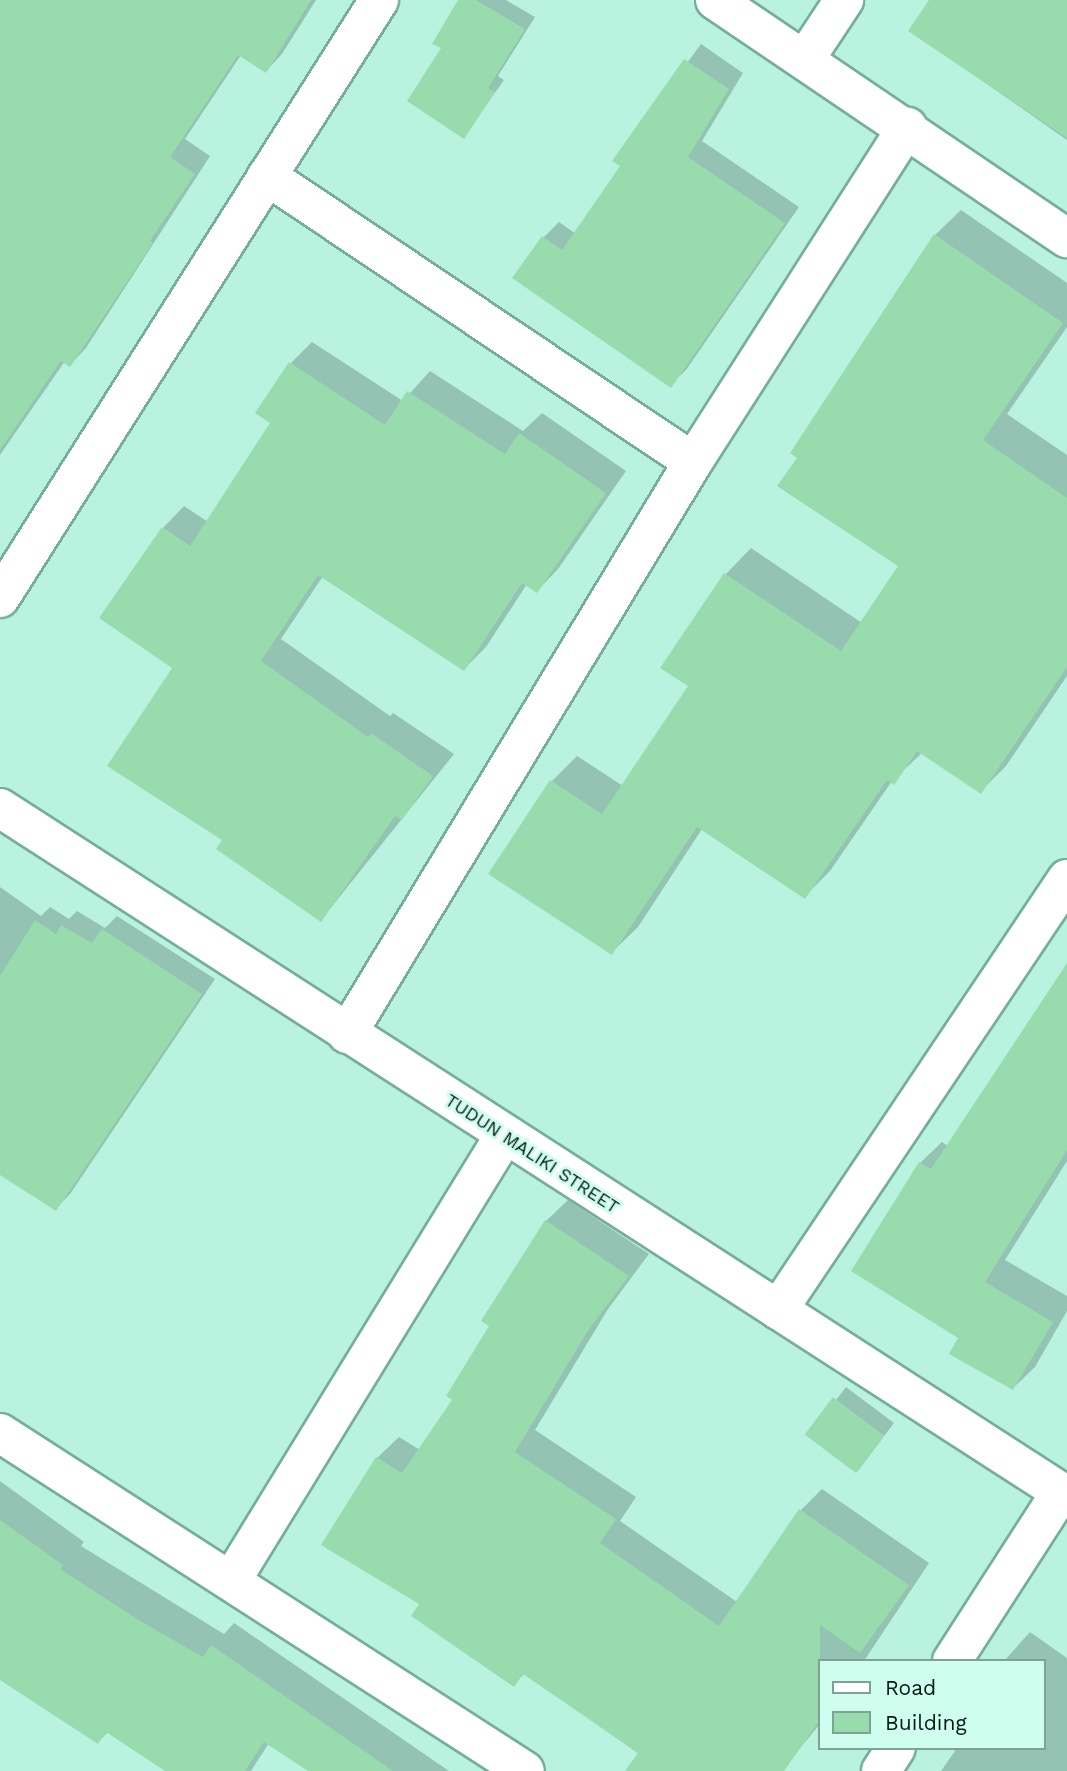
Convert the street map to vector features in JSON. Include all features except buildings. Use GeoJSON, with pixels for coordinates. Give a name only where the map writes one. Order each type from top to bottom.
{"type":"FeatureCollection","features":[{"type":"Feature","properties":{"kind":"street"},"geometry":{"type":"LineString","coordinates":[[0,598],[379,0]]}},
{"type":"Feature","properties":{"kind":"street"},"geometry":{"type":"LineString","coordinates":[[715,0],[907,127],[1067,238]]}},
{"type":"Feature","properties":{"kind":"street"},"geometry":{"type":"LineString","coordinates":[[805,59],[844,0]]}},
{"type":"Feature","properties":{"kind":"street"},"geometry":{"type":"LineString","coordinates":[[347,1034],[693,462],[907,127]]}},
{"type":"Feature","properties":{"kind":"street"},"geometry":{"type":"LineString","coordinates":[[267,176],[693,462]]}},
{"type":"Feature","properties":{"kind":"street","name":"TUDUN MALIKI STREET"},"geometry":{"type":"LineString","coordinates":[[0,808],[504,1136],[1064,1494]]}},
{"type":"Feature","properties":{"kind":"street"},"geometry":{"type":"LineString","coordinates":[[779,1310],[1067,879]]}},
{"type":"Feature","properties":{"kind":"street"},"geometry":{"type":"LineString","coordinates":[[231,1581],[504,1136]]}},
{"type":"Feature","properties":{"kind":"street"},"geometry":{"type":"LineString","coordinates":[[0,1433],[525,1771]]}},
{"type":"Feature","properties":{"kind":"street"},"geometry":{"type":"LineString","coordinates":[[953,1659],[1064,1494]]}},
{"type":"Feature","properties":{"kind":"street"},"geometry":{"type":"LineString","coordinates":[[881,1771],[895,1750]]}}]}
